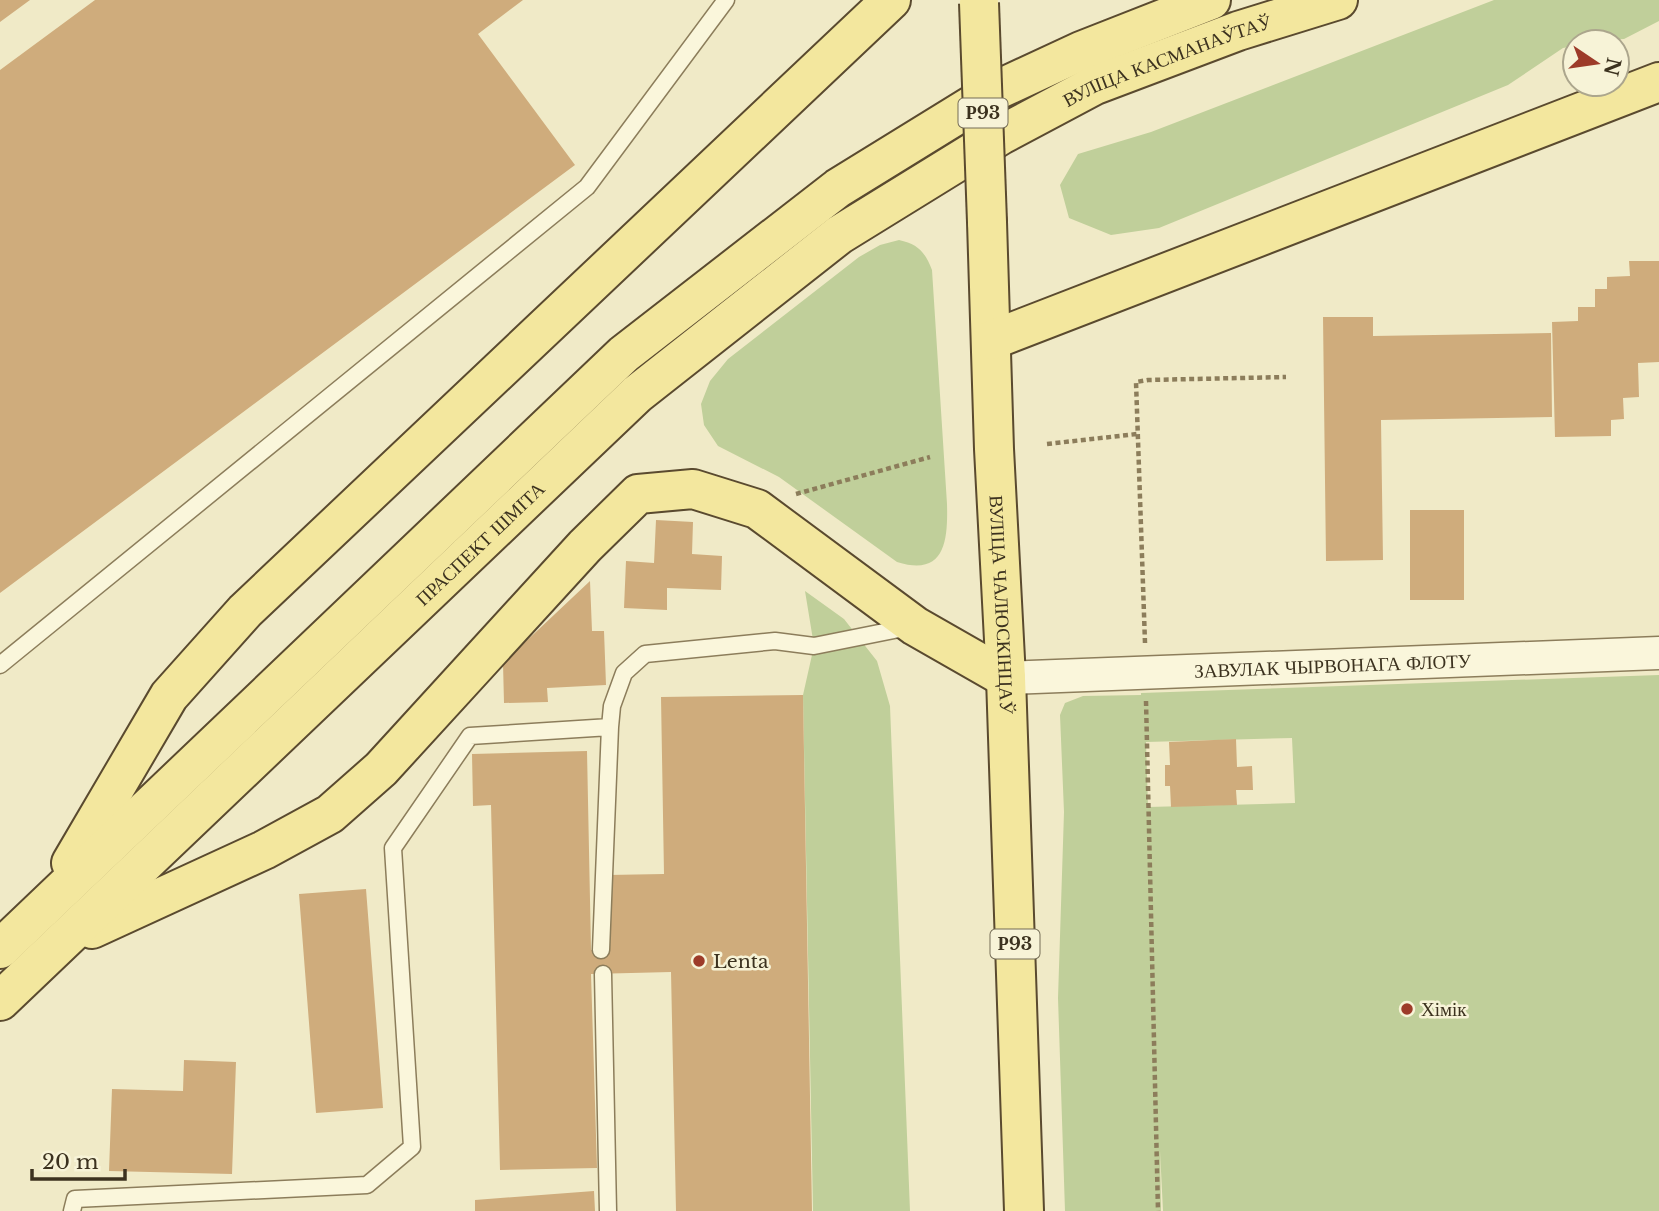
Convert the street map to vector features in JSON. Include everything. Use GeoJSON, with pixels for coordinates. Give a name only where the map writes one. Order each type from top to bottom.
{"type":"FeatureCollection","features":[{"type":"Feature","properties":{"kind":"main road"},"geometry":{"type":"LineString","coordinates":[[47,904],[169,696],[245,611],[891,0]]}},
{"type":"Feature","properties":{"kind":"main road","name":"ВУЛІЦА КАСМАНАЎТАЎ"},"geometry":{"type":"LineString","coordinates":[[997,90],[1081,51],[1211,0]]}},
{"type":"Feature","properties":{"kind":"main road","name":"ВУЛІЦА КАСМАНАЎТАЎ"},"geometry":{"type":"LineString","coordinates":[[1001,135],[1095,85],[1238,31],[1339,0]]}},
{"type":"Feature","properties":{"kind":"main road","name":"ВУЛІЦА ЧАЛЮСКІНЦАЎ"},"geometry":{"type":"LineString","coordinates":[[979,1],[1024,1211]]}},
{"type":"Feature","properties":{"kind":"main road"},"geometry":{"type":"LineString","coordinates":[[992,340],[1659,82]]}},
{"type":"Feature","properties":{"kind":"main road","name":"ПРАСПЕКТ ШМІТА"},"geometry":{"type":"LineString","coordinates":[[0,948],[624,354],[838,188],[997,90]]}},
{"type":"Feature","properties":{"kind":"main road","name":"ПРАСПЕКТ ШМІТА"},"geometry":{"type":"LineString","coordinates":[[0,1001],[637,394],[839,235],[1001,135]]}},
{"type":"Feature","properties":{"kind":"main road"},"geometry":{"type":"LineString","coordinates":[[62,943],[264,850],[330,814],[381,769],[575,556],[638,494],[693,489],[757,509],[915,626],[1006,678]]}},
{"type":"Feature","properties":{"kind":"street","name":"ЗАВУЛАК ЧЫРВОНАГА ФЛОТУ"},"geometry":{"type":"LineString","coordinates":[[1006,678],[1659,653]]}},
{"type":"Feature","properties":{"kind":"lane"},"geometry":{"type":"LineString","coordinates":[[0,665],[587,187],[726,0]]}},
{"type":"Feature","properties":{"kind":"lane"},"geometry":{"type":"LineString","coordinates":[[601,950],[610,727],[612,706],[624,673],[645,654],[775,641],[814,646],[915,626]]}},
{"type":"Feature","properties":{"kind":"lane"},"geometry":{"type":"LineString","coordinates":[[72,1211],[75,1199],[367,1185],[412,1147],[393,848],[470,736],[610,727]]}},
{"type":"Feature","properties":{"kind":"lane"},"geometry":{"type":"LineString","coordinates":[[603,974],[608,1211]]}},
{"type":"Feature","properties":{"kind":"path"},"geometry":{"type":"LineString","coordinates":[[1158,1211],[1146,674],[1136,383],[1149,380],[1286,377]]}},
{"type":"Feature","properties":{"kind":"path"},"geometry":{"type":"LineString","coordinates":[[1047,444],[1136,434]]}},
{"type":"Feature","properties":{"kind":"path"},"geometry":{"type":"LineString","coordinates":[[790,495],[930,457]]}},
{"type":"Feature","properties":{"kind":"green space"},"geometry":{"type":"Polygon","coordinates":[[[1494,0],[1659,0],[1659,21],[1631,35],[1631,28],[1561,28],[1561,49],[1508,85],[1159,228],[1111,235],[1069,218],[1060,185],[1078,154],[1151,132],[1494,0]]]}},
{"type":"Feature","properties":{"kind":"green space"},"geometry":{"type":"Polygon","coordinates":[[[899,240],[920,250],[932,270],[947,504],[946,531],[940,552],[934,560],[913,565],[897,562],[779,477],[718,446],[704,425],[701,404],[710,381],[728,359],[859,257],[880,245],[899,240]]]}},
{"type":"Feature","properties":{"kind":"green space"},"geometry":{"type":"Polygon","coordinates":[[[805,591],[844,619],[877,661],[890,706],[910,1211],[813,1211],[803,695],[814,646],[805,591]]]}},
{"type":"Feature","properties":{"kind":"green space","name":"Хімік"},"geometry":{"type":"Polygon","coordinates":[[[1659,675],[1659,1211],[1163,1211],[1160,1151],[1161,1211],[1065,1211],[1058,998],[1064,812],[1060,715],[1065,703],[1083,696],[1659,675]],[[1292,738],[1146,742],[1148,807],[1295,803],[1292,738]]]}},
{"type":"Feature","properties":{"kind":"building"},"geometry":{"type":"Polygon","coordinates":[[[0,0],[30,0],[0,22],[0,0]]]}},
{"type":"Feature","properties":{"kind":"building"},"geometry":{"type":"Polygon","coordinates":[[[95,0],[523,0],[478,34],[575,165],[0,593],[0,70],[95,0]]]}},
{"type":"Feature","properties":{"kind":"building"},"geometry":{"type":"Polygon","coordinates":[[[1629,261],[1659,261],[1659,362],[1638,363],[1639,397],[1623,398],[1624,419],[1611,420],[1611,436],[1555,437],[1552,322],[1578,321],[1578,307],[1595,307],[1595,289],[1607,289],[1607,277],[1630,276],[1629,261]]]}},
{"type":"Feature","properties":{"kind":"building"},"geometry":{"type":"Polygon","coordinates":[[[1323,317],[1373,317],[1373,336],[1551,333],[1552,417],[1381,420],[1383,560],[1326,561],[1323,317]]]}},
{"type":"Feature","properties":{"kind":"building"},"geometry":{"type":"Polygon","coordinates":[[[1410,510],[1464,510],[1464,600],[1410,600],[1410,510]]]}},
{"type":"Feature","properties":{"kind":"building"},"geometry":{"type":"Polygon","coordinates":[[[656,520],[693,522],[692,554],[722,556],[721,590],[667,588],[667,610],[624,608],[626,561],[654,563],[656,520]]]}},
{"type":"Feature","properties":{"kind":"building"},"geometry":{"type":"Polygon","coordinates":[[[590,581],[592,631],[604,631],[606,685],[547,688],[548,702],[504,703],[503,663],[590,581]]]}},
{"type":"Feature","properties":{"kind":"building","name":"Lenta"},"geometry":{"type":"Polygon","coordinates":[[[803,695],[812,1211],[676,1211],[671,972],[591,974],[597,1168],[500,1170],[491,805],[473,806],[472,754],[587,751],[591,950],[610,949],[608,875],[664,874],[661,697],[803,695]]]}},
{"type":"Feature","properties":{"kind":"building"},"geometry":{"type":"Polygon","coordinates":[[[1236,739],[1237,767],[1252,766],[1253,790],[1236,790],[1237,805],[1171,807],[1170,786],[1165,786],[1165,765],[1170,765],[1169,742],[1236,739]]]}},
{"type":"Feature","properties":{"kind":"building"},"geometry":{"type":"Polygon","coordinates":[[[366,889],[383,1108],[316,1113],[299,894],[366,889]]]}},
{"type":"Feature","properties":{"kind":"building"},"geometry":{"type":"Polygon","coordinates":[[[184,1060],[236,1062],[232,1174],[109,1171],[112,1089],[183,1091],[184,1060]]]}},
{"type":"Feature","properties":{"kind":"building"},"geometry":{"type":"Polygon","coordinates":[[[594,1191],[595,1211],[475,1211],[475,1200],[594,1191]]]}},
{"type":"Feature","properties":{"kind":"place","name":"Lenta"},"geometry":{"type":"Point","coordinates":[699,961]}},
{"type":"Feature","properties":{"kind":"place","name":"Хімік"},"geometry":{"type":"Point","coordinates":[1407,1009]}}]}
